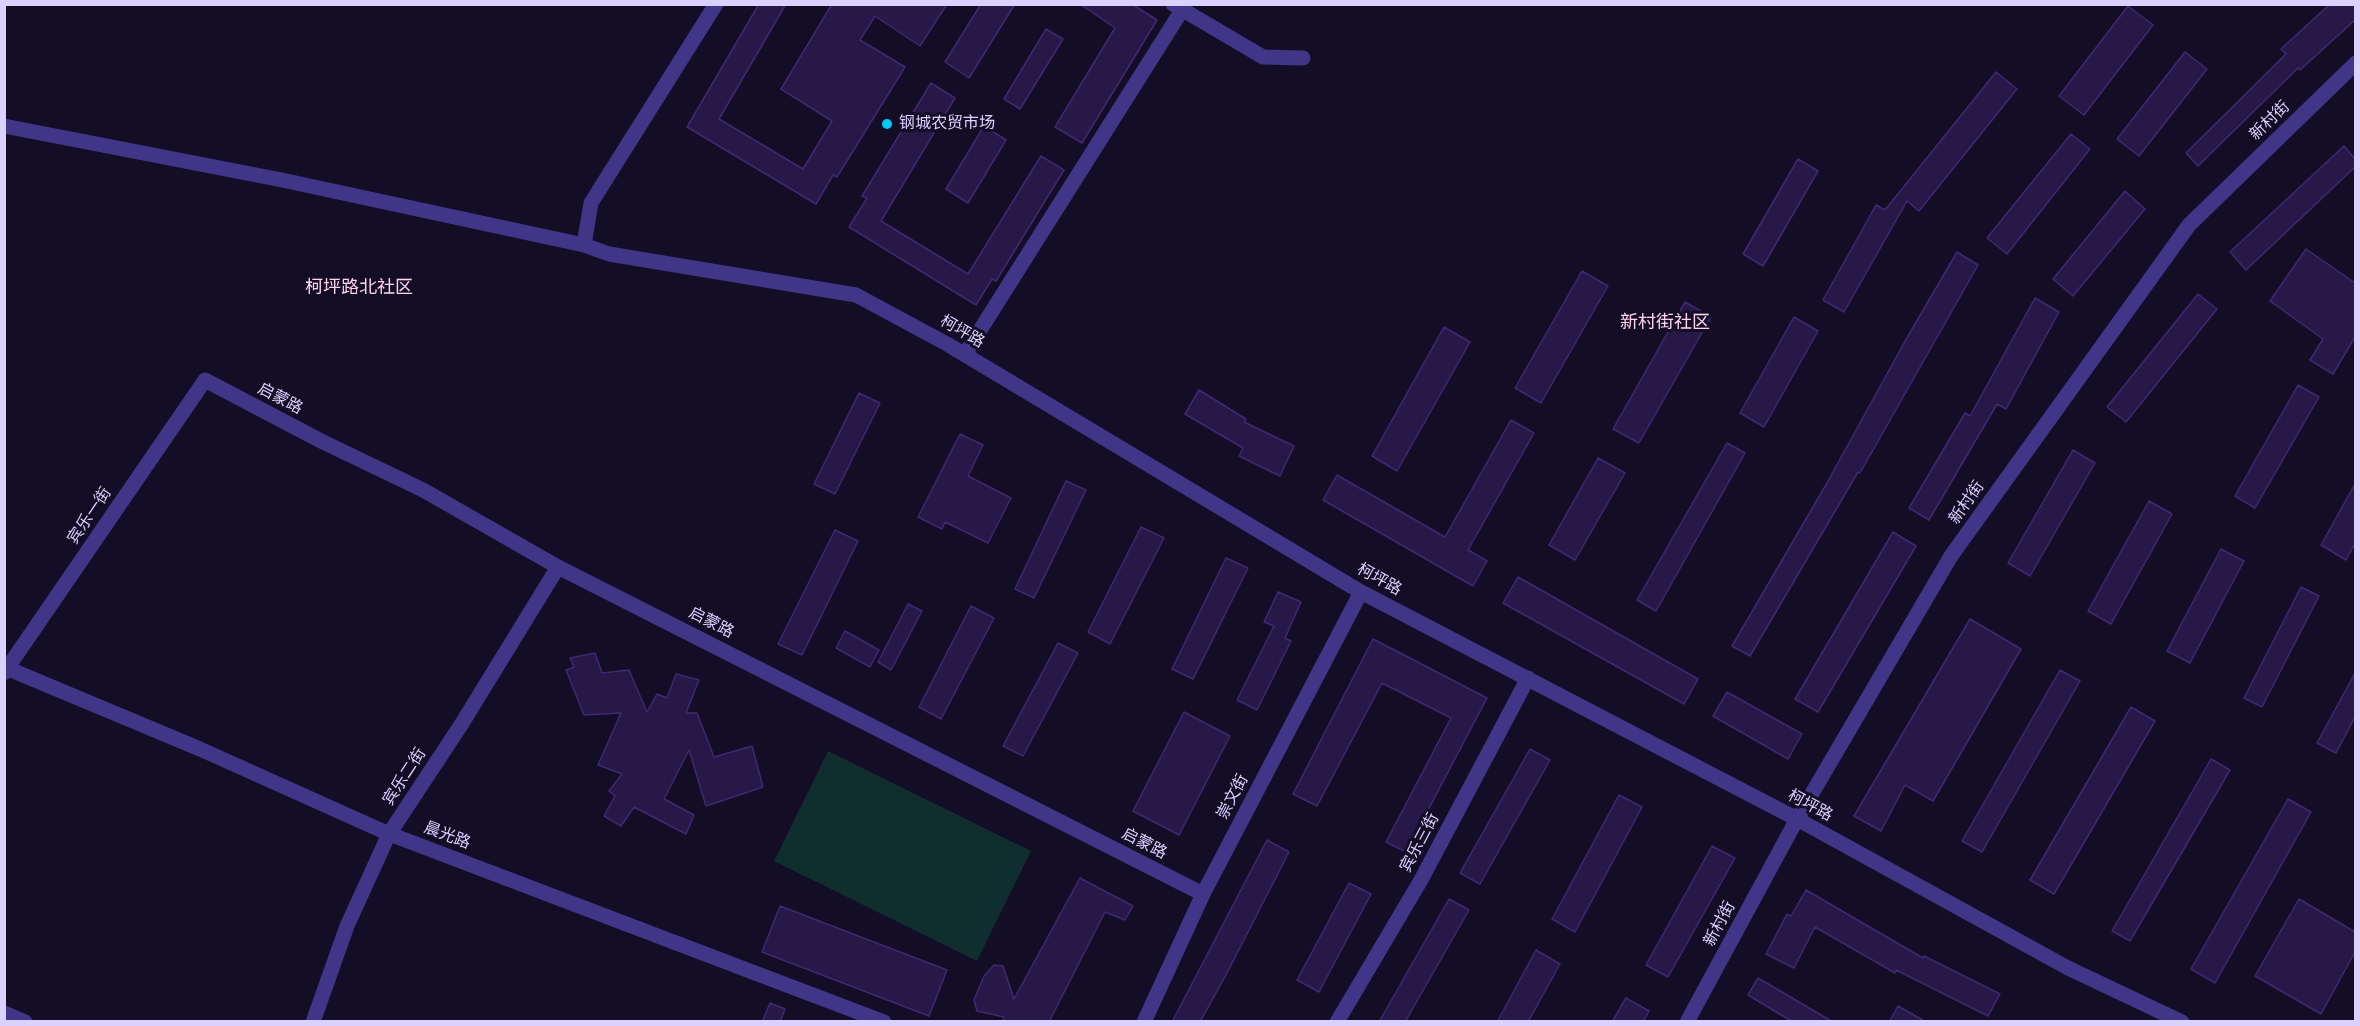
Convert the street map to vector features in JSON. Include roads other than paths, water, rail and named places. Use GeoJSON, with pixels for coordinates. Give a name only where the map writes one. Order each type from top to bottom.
{"type":"FeatureCollection","features":[{"type":"Feature","properties":{"kind":"street"},"geometry":{"type":"LineString","coordinates":[[584,245],[591,203],[716,4]]}},
{"type":"Feature","properties":{"kind":"street"},"geometry":{"type":"LineString","coordinates":[[965,354],[1178,7],[1263,57],[1303,58]]}},
{"type":"Feature","properties":{"kind":"street","name":"新村街"},"geometry":{"type":"LineString","coordinates":[[1687,1022],[1797,819],[1951,556],[2189,225],[2355,63]]}},
{"type":"Feature","properties":{"kind":"street","name":"柯坪路"},"geometry":{"type":"LineString","coordinates":[[4,126],[282,180],[584,245],[609,254],[856,295],[965,354],[1361,592],[1797,819],[2068,968],[2182,1022]]}},
{"type":"Feature","properties":{"kind":"street","name":"启蒙路"},"geometry":{"type":"LineString","coordinates":[[205,380],[321,441],[423,490],[558,567],[1203,894]]}},
{"type":"Feature","properties":{"kind":"street","name":"宾乐一街"},"geometry":{"type":"LineString","coordinates":[[5,669],[205,380]]}},
{"type":"Feature","properties":{"kind":"street","name":"宾乐二街"},"geometry":{"type":"LineString","coordinates":[[314,1022],[347,926],[389,834],[461,725],[558,567]]}},
{"type":"Feature","properties":{"kind":"street","name":"崇文街"},"geometry":{"type":"LineString","coordinates":[[1144,1022],[1203,894],[1361,592]]}},
{"type":"Feature","properties":{"kind":"street","name":"晨光路"},"geometry":{"type":"LineString","coordinates":[[5,669],[200,748],[389,834],[884,1022]]}},
{"type":"Feature","properties":{"kind":"street","name":"宾乐三街"},"geometry":{"type":"LineString","coordinates":[[1337,1022],[1421,880],[1528,678]]}},
{"type":"Feature","properties":{"kind":"street"},"geometry":{"type":"LineString","coordinates":[[4,1013],[26,1022]]}},
{"type":"Feature","properties":{"kind":"place","name":"钢城农贸市场"},"geometry":{"type":"Point","coordinates":[887,124]}},
{"type":"Feature","properties":{"kind":"district","name":"柯坪路北社区"},"geometry":{"type":"Point","coordinates":[359,288]}},
{"type":"Feature","properties":{"kind":"district","name":"新村街社区"},"geometry":{"type":"Point","coordinates":[1665,323]}}]}
